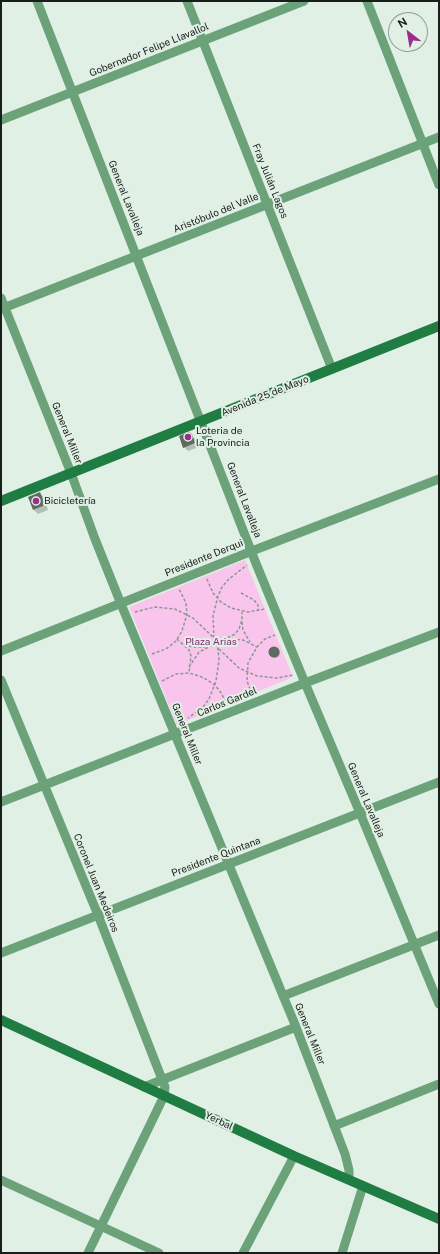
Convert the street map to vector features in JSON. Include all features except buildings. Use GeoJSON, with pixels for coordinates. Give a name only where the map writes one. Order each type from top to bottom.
{"type":"FeatureCollection","features":[{"type":"Feature","properties":{"kind":"street","name":"General Lavalleja"},"geometry":{"type":"LineString","coordinates":[[37,1],[300,672],[439,1004]]}},
{"type":"Feature","properties":{"kind":"street","name":"Fray Julián Lagos"},"geometry":{"type":"LineString","coordinates":[[187,1],[332,369]]}},
{"type":"Feature","properties":{"kind":"street","name":"Gobernador Felipe Llavallol"},"geometry":{"type":"LineString","coordinates":[[1,120],[304,1]]}},
{"type":"Feature","properties":{"kind":"street"},"geometry":{"type":"LineString","coordinates":[[367,1],[439,185]]}},
{"type":"Feature","properties":{"kind":"street","name":"Aristóbulo del Valle"},"geometry":{"type":"LineString","coordinates":[[3,308],[439,137]]}},
{"type":"Feature","properties":{"kind":"street","name":"General Miller"},"geometry":{"type":"LineString","coordinates":[[1,298],[3,308],[71,473],[121,604],[296,1027],[345,1154],[349,1170],[349,1180]]}},
{"type":"Feature","properties":{"kind":"street","name":"Avenida 25 de Mayo"},"geometry":{"type":"LineString","coordinates":[[1,501],[439,326]]}},
{"type":"Feature","properties":{"kind":"street","name":"Presidente Derqui"},"geometry":{"type":"LineString","coordinates":[[1,651],[205,569],[439,479]]}},
{"type":"Feature","properties":{"kind":"street","name":"Carlos Gardel"},"geometry":{"type":"LineString","coordinates":[[1,802],[439,632]]}},
{"type":"Feature","properties":{"kind":"street","name":"Coronel Juan Medeiros"},"geometry":{"type":"LineString","coordinates":[[1,680],[98,915],[163,1080],[165,1087],[164,1096]]}},
{"type":"Feature","properties":{"kind":"street","name":"Presidente Quintana"},"geometry":{"type":"LineString","coordinates":[[1,953],[439,782]]}},
{"type":"Feature","properties":{"kind":"street"},"geometry":{"type":"LineString","coordinates":[[283,996],[439,935]]}},
{"type":"Feature","properties":{"kind":"street","name":"Yerbal"},"geometry":{"type":"LineString","coordinates":[[1,1020],[294,1156],[439,1219]]}},
{"type":"Feature","properties":{"kind":"street"},"geometry":{"type":"LineString","coordinates":[[144,1087],[296,1027]]}},
{"type":"Feature","properties":{"kind":"street"},"geometry":{"type":"LineString","coordinates":[[334,1126],[439,1084]]}},
{"type":"Feature","properties":{"kind":"street"},"geometry":{"type":"LineString","coordinates":[[88,1253],[164,1096]]}},
{"type":"Feature","properties":{"kind":"street"},"geometry":{"type":"LineString","coordinates":[[243,1253],[294,1156]]}},
{"type":"Feature","properties":{"kind":"street"},"geometry":{"type":"LineString","coordinates":[[1,1180],[159,1253]]}},
{"type":"Feature","properties":{"kind":"street"},"geometry":{"type":"LineString","coordinates":[[342,1253],[363,1186]]}},
{"type":"Feature","properties":{"kind":"path"},"geometry":{"type":"LineString","coordinates":[[187,719],[203,707],[209,699],[215,685],[219,660],[218,649],[214,638],[213,616],[217,599],[222,587],[229,579],[244,567],[256,561]]}},
{"type":"Feature","properties":{"kind":"path"},"geometry":{"type":"LineString","coordinates":[[205,569],[208,583],[213,593],[217,599],[231,608],[242,612],[258,611],[273,604]]}},
{"type":"Feature","properties":{"kind":"path"},"geometry":{"type":"LineString","coordinates":[[142,655],[156,654],[166,649],[177,639],[185,626],[187,614],[184,597],[174,582]]}},
{"type":"Feature","properties":{"kind":"path"},"geometry":{"type":"LineString","coordinates":[[241,593],[254,600],[258,605],[258,611]]}},
{"type":"Feature","properties":{"kind":"path"},"geometry":{"type":"LineString","coordinates":[[126,616],[140,610],[155,607],[175,609],[187,614],[201,624],[214,638]]}},
{"type":"Feature","properties":{"kind":"path"},"geometry":{"type":"LineString","coordinates":[[242,612],[244,630],[251,643]]}},
{"type":"Feature","properties":{"kind":"path"},"geometry":{"type":"LineString","coordinates":[[190,667],[195,657],[207,647],[235,634],[239,629],[242,620]]}},
{"type":"Feature","properties":{"kind":"path"},"geometry":{"type":"LineString","coordinates":[[257,702],[248,686],[248,663],[257,647],[271,636],[284,632]]}},
{"type":"Feature","properties":{"kind":"path"},"geometry":{"type":"LineString","coordinates":[[177,639],[188,650],[190,656],[189,673]]}},
{"type":"Feature","properties":{"kind":"path"},"geometry":{"type":"LineString","coordinates":[[225,639],[243,640],[257,647]]}},
{"type":"Feature","properties":{"kind":"path"},"geometry":{"type":"LineString","coordinates":[[182,643],[192,647],[207,647]]}},
{"type":"Feature","properties":{"kind":"path"},"geometry":{"type":"LineString","coordinates":[[218,649],[235,665],[247,673],[257,676],[277,678],[300,672]]}},
{"type":"Feature","properties":{"kind":"path"},"geometry":{"type":"LineString","coordinates":[[155,687],[170,676],[189,673],[204,678],[215,685],[224,699],[227,714]]}},
{"type":"Feature","properties":{"kind":"green space","name":"Plaza Arias"},"geometry":{"type":"Polygon","coordinates":[[[245,560],[293,677],[177,725],[129,607],[245,560]]]}},
{"type":"Feature","properties":{"kind":"place","name":"Loteria de la Provincia"},"geometry":{"type":"Point","coordinates":[188,437]}},
{"type":"Feature","properties":{"kind":"place","name":"Bicicletería"},"geometry":{"type":"Point","coordinates":[36,501]}}]}
